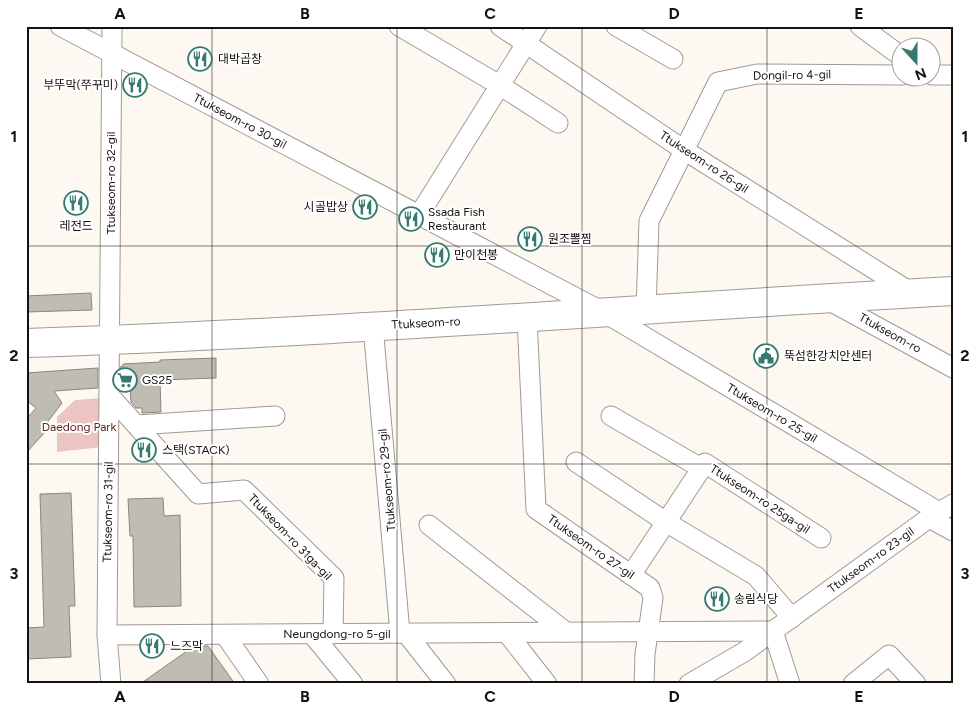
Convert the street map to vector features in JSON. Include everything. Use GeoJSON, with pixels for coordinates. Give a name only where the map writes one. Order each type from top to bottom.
{"type":"FeatureCollection","features":[{"type":"Feature","properties":{"kind":"main road","name":"Ttukseom-ro"},"geometry":{"type":"LineString","coordinates":[[26,343],[527,318],[953,291]]}},
{"type":"Feature","properties":{"kind":"street","name":"Ttukseom-ro 30-gil"},"geometry":{"type":"LineString","coordinates":[[60,26],[605,313]]}},
{"type":"Feature","properties":{"kind":"street","name":"Ttukseom-ro 32-gil"},"geometry":{"type":"LineString","coordinates":[[110,340],[112,26]]}},
{"type":"Feature","properties":{"kind":"street"},"geometry":{"type":"LineString","coordinates":[[399,26],[501,86],[558,123]]}},
{"type":"Feature","properties":{"kind":"street","name":"Ttukseom-ro 26-gil"},"geometry":{"type":"LineString","coordinates":[[500,26],[684,150],[912,294]]}},
{"type":"Feature","properties":{"kind":"street"},"geometry":{"type":"LineString","coordinates":[[419,215],[528,44],[537,26]]}},
{"type":"Feature","properties":{"kind":"street"},"geometry":{"type":"LineString","coordinates":[[616,26],[673,59]]}},
{"type":"Feature","properties":{"kind":"street"},"geometry":{"type":"LineString","coordinates":[[860,26],[892,50]]}},
{"type":"Feature","properties":{"kind":"street","name":"Dongil-ro 4-gil"},"geometry":{"type":"LineString","coordinates":[[646,310],[649,221],[718,82],[757,74],[892,75]]}},
{"type":"Feature","properties":{"kind":"street","name":"Ttukseom-ro"},"geometry":{"type":"LineString","coordinates":[[826,299],[953,368]]}},
{"type":"Feature","properties":{"kind":"street","name":"Ttukseom-ro 25-gil"},"geometry":{"type":"LineString","coordinates":[[605,313],[940,511],[953,531]]}},
{"type":"Feature","properties":{"kind":"street","name":"Ttukseom-ro 27-gil"},"geometry":{"type":"LineString","coordinates":[[527,318],[536,508],[650,588],[653,598],[644,654],[644,684]]}},
{"type":"Feature","properties":{"kind":"street","name":"Ttukseom-ro 29-gil"},"geometry":{"type":"LineString","coordinates":[[373,326],[403,633]]}},
{"type":"Feature","properties":{"kind":"street","name":"Ttukseom-ro 31-gil"},"geometry":{"type":"LineString","coordinates":[[110,340],[107,635],[111,684]]}},
{"type":"Feature","properties":{"kind":"street","name":"Ttukseom-ro 31ga-gil"},"geometry":{"type":"LineString","coordinates":[[109,395],[198,494],[244,490],[334,578],[333,634]]}},
{"type":"Feature","properties":{"kind":"street"},"geometry":{"type":"LineString","coordinates":[[136,425],[275,416]]}},
{"type":"Feature","properties":{"kind":"street","name":"Ttukseom-ro 25ga-gil"},"geometry":{"type":"LineString","coordinates":[[611,416],[701,468]]}},
{"type":"Feature","properties":{"kind":"street"},"geometry":{"type":"LineString","coordinates":[[576,462],[666,522],[756,576],[792,618]]}},
{"type":"Feature","properties":{"kind":"street","name":"Ttukseom-ro 25ga-gil"},"geometry":{"type":"LineString","coordinates":[[631,574],[705,463],[821,538]]}},
{"type":"Feature","properties":{"kind":"street","name":"Ttukseom-ro 23-gil"},"geometry":{"type":"LineString","coordinates":[[688,684],[744,652],[940,511]]}},
{"type":"Feature","properties":{"kind":"street"},"geometry":{"type":"LineString","coordinates":[[429,525],[566,632]]}},
{"type":"Feature","properties":{"kind":"street"},"geometry":{"type":"LineString","coordinates":[[773,631],[790,684]]}},
{"type":"Feature","properties":{"kind":"street","name":"Neungdong-ro 5-gil"},"geometry":{"type":"LineString","coordinates":[[107,635],[773,631]]}},
{"type":"Feature","properties":{"kind":"street"},"geometry":{"type":"LineString","coordinates":[[403,633],[446,684]]}},
{"type":"Feature","properties":{"kind":"street"},"geometry":{"type":"LineString","coordinates":[[507,633],[547,684]]}},
{"type":"Feature","properties":{"kind":"street"},"geometry":{"type":"LineString","coordinates":[[225,634],[259,684]]}},
{"type":"Feature","properties":{"kind":"street"},"geometry":{"type":"LineString","coordinates":[[312,634],[353,684]]}},
{"type":"Feature","properties":{"kind":"street"},"geometry":{"type":"LineString","coordinates":[[853,684],[889,655],[916,684]]}},
{"type":"Feature","properties":{"kind":"green space","name":"Daedong Park"},"geometry":{"type":"Polygon","coordinates":[[[103,398],[102,447],[57,452],[57,417],[75,400],[103,398]]]}},
{"type":"Feature","properties":{"kind":"building"},"geometry":{"type":"Polygon","coordinates":[[[91,293],[92,310],[26,312],[26,296],[91,293]]]}},
{"type":"Feature","properties":{"kind":"building"},"geometry":{"type":"Polygon","coordinates":[[[216,358],[216,378],[160,380],[161,412],[142,413],[142,408],[136,408],[131,402],[130,383],[120,384],[120,367],[123,364],[160,362],[160,360],[216,358]]]}},
{"type":"Feature","properties":{"kind":"building"},"geometry":{"type":"Polygon","coordinates":[[[98,368],[98,388],[54,391],[62,403],[43,428],[46,431],[26,453],[26,413],[29,416],[36,408],[26,400],[26,373],[98,368]]]}},
{"type":"Feature","properties":{"kind":"building"},"geometry":{"type":"Polygon","coordinates":[[[71,493],[75,606],[69,606],[71,657],[26,659],[26,628],[44,627],[40,494],[71,493]]]}},
{"type":"Feature","properties":{"kind":"building"},"geometry":{"type":"Polygon","coordinates":[[[163,498],[164,516],[180,515],[181,606],[134,607],[133,536],[130,536],[128,499],[163,498]]]}},
{"type":"Feature","properties":{"kind":"building"},"geometry":{"type":"Polygon","coordinates":[[[194,646],[208,646],[235,684],[140,684],[194,646]]]}},
{"type":"Feature","properties":{"kind":"place","name":"대박곱창"},"geometry":{"type":"Point","coordinates":[200,59]}},
{"type":"Feature","properties":{"kind":"place","name":"부뚜막(쭈꾸미)"},"geometry":{"type":"Point","coordinates":[135,85]}},
{"type":"Feature","properties":{"kind":"place","name":"레전드"},"geometry":{"type":"Point","coordinates":[76,203]}},
{"type":"Feature","properties":{"kind":"place","name":"시골밥상"},"geometry":{"type":"Point","coordinates":[365,207]}},
{"type":"Feature","properties":{"kind":"place","name":"Ssada Fish Restaurant"},"geometry":{"type":"Point","coordinates":[411,219]}},
{"type":"Feature","properties":{"kind":"place","name":"원조뽈찜"},"geometry":{"type":"Point","coordinates":[530,239]}},
{"type":"Feature","properties":{"kind":"place","name":"만이천봉"},"geometry":{"type":"Point","coordinates":[437,255]}},
{"type":"Feature","properties":{"kind":"place","name":"뚝섬한강치안센터"},"geometry":{"type":"Point","coordinates":[766,356]}},
{"type":"Feature","properties":{"kind":"place","name":"GS25"},"geometry":{"type":"Point","coordinates":[125,380]}},
{"type":"Feature","properties":{"kind":"place","name":"스택(STACK)"},"geometry":{"type":"Point","coordinates":[144,450]}},
{"type":"Feature","properties":{"kind":"place","name":"송림식당"},"geometry":{"type":"Point","coordinates":[717,599]}},
{"type":"Feature","properties":{"kind":"place","name":"느즈막"},"geometry":{"type":"Point","coordinates":[152,646]}}]}
